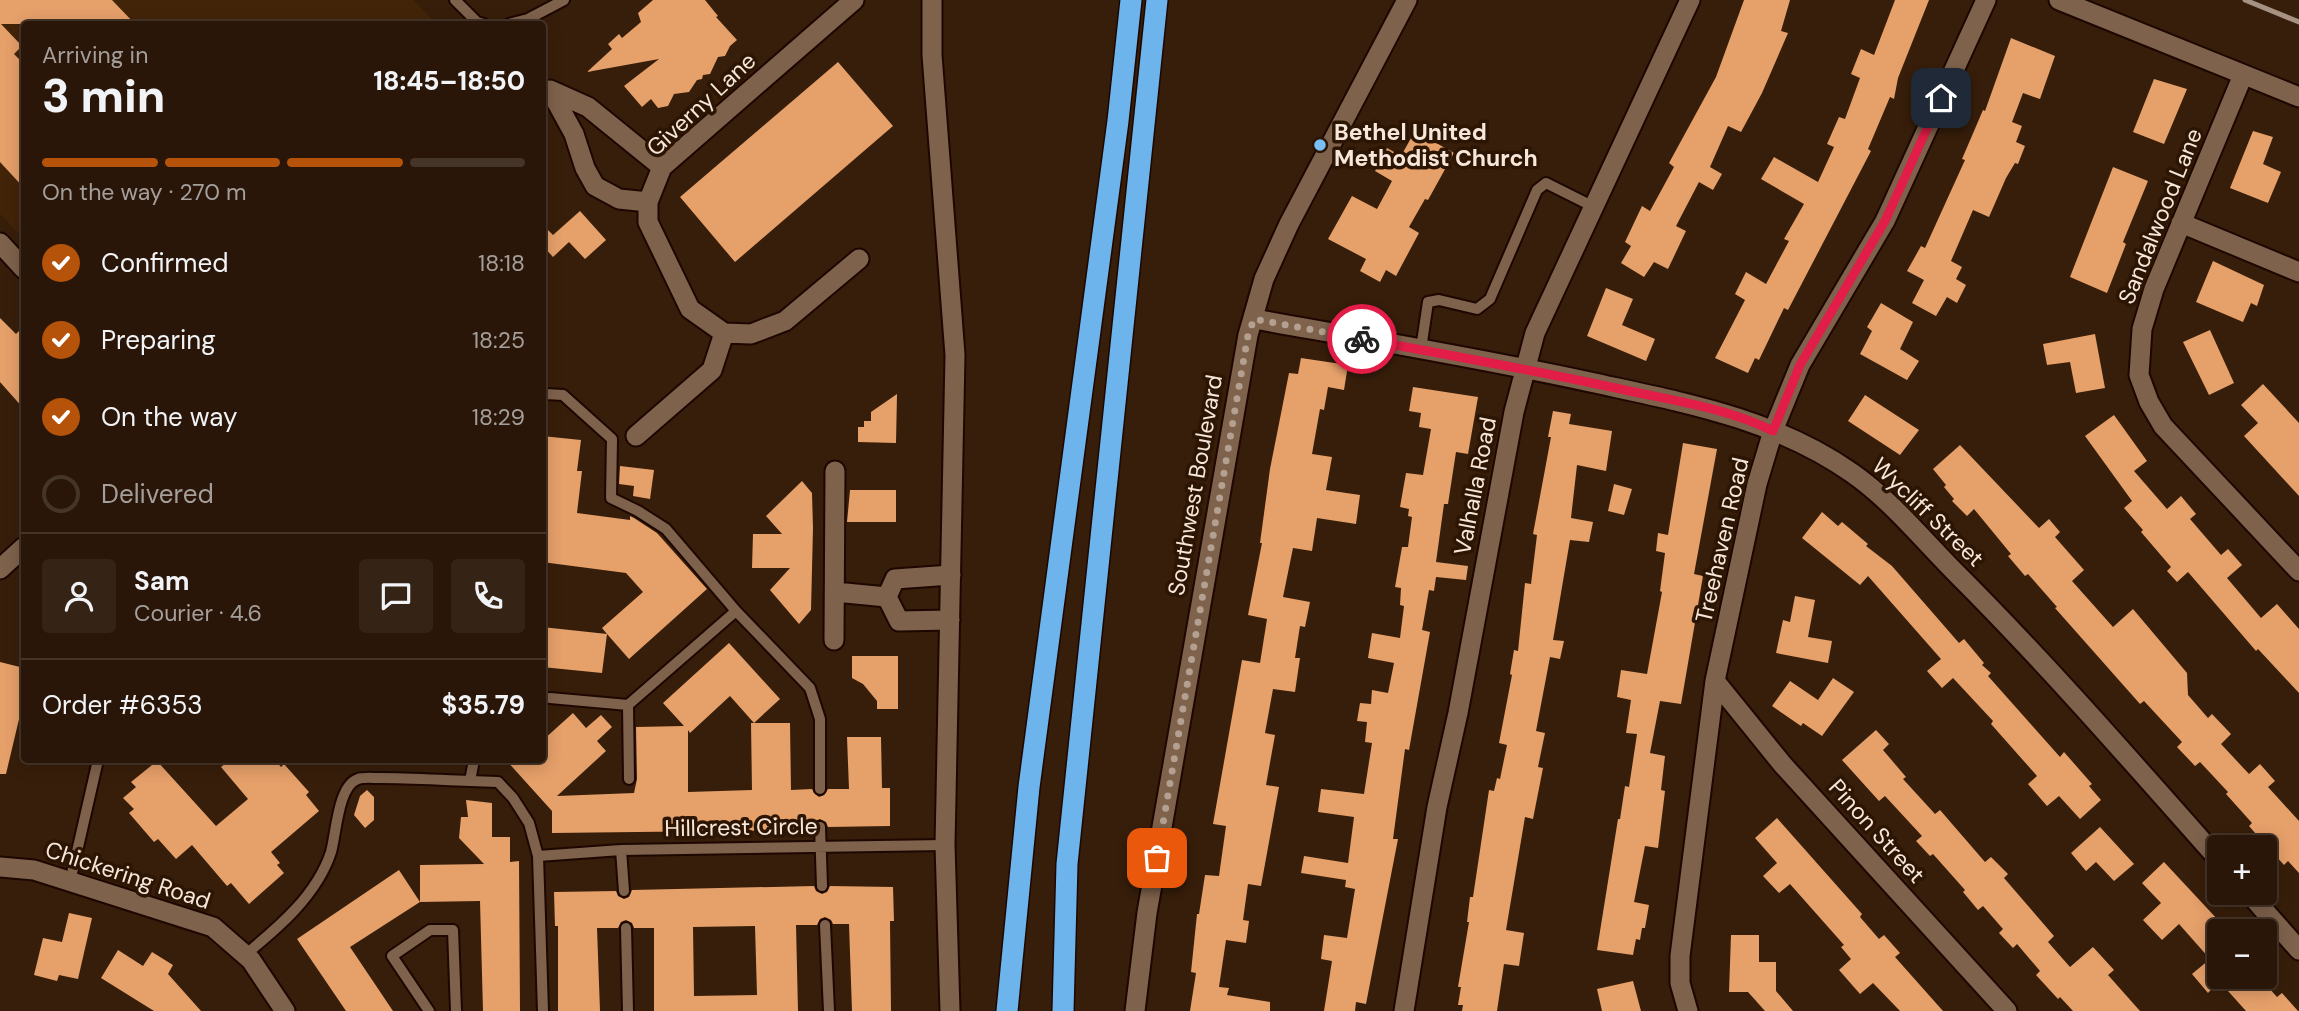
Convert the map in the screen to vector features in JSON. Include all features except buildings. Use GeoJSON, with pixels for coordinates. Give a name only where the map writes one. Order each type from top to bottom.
{"type":"FeatureCollection","features":[{"type":"Feature","properties":{"kind":"highway"},"geometry":{"type":"LineString","coordinates":[[1007,1011],[1029,787],[1118,121],[1131,0]]}},
{"type":"Feature","properties":{"kind":"highway"},"geometry":{"type":"LineString","coordinates":[[1063,1011],[1067,864],[1157,0]]}},
{"type":"Feature","properties":{"kind":"street","name":"Giverny Lane"},"geometry":{"type":"LineString","coordinates":[[648,202],[662,167],[854,0]]}},
{"type":"Feature","properties":{"kind":"street"},"geometry":{"type":"LineString","coordinates":[[932,0],[932,55],[955,355],[944,845],[950,1011]]}},
{"type":"Feature","properties":{"kind":"street","name":"Southwest Boulevard"},"geometry":{"type":"LineString","coordinates":[[1135,1011],[1152,885],[1248,335],[1264,279],[1289,224],[1407,0]]}},
{"type":"Feature","properties":{"kind":"street","name":"Valhalla Road"},"geometry":{"type":"LineString","coordinates":[[1404,1011],[1437,807],[1458,713],[1514,412],[1535,333],[1690,0]]}},
{"type":"Feature","properties":{"kind":"street","name":"Treehaven Road"},"geometry":{"type":"LineString","coordinates":[[1688,1011],[1680,983],[1680,957],[1715,681],[1757,484],[1773,431],[1800,365],[1885,221],[1986,0]]}},
{"type":"Feature","properties":{"kind":"street"},"geometry":{"type":"LineString","coordinates":[[2059,0],[2299,97]]}},
{"type":"Feature","properties":{"kind":"street","name":"Sandalwood Lane"},"geometry":{"type":"LineString","coordinates":[[2243,75],[2154,289],[2142,329],[2139,375],[2149,402],[2163,426],[2299,571]]}},
{"type":"Feature","properties":{"kind":"street"},"geometry":{"type":"LineString","coordinates":[[546,93],[588,107],[662,167]]}},
{"type":"Feature","properties":{"kind":"street"},"geometry":{"type":"LineString","coordinates":[[546,93],[574,134],[585,168],[595,186],[619,200],[648,202],[648,222],[690,309],[724,333],[751,334],[785,321],[859,258]]}},
{"type":"Feature","properties":{"kind":"street"},"geometry":{"type":"LineString","coordinates":[[2181,223],[2299,272]]}},
{"type":"Feature","properties":{"kind":"street"},"geometry":{"type":"LineString","coordinates":[[0,243],[21,266]]}},
{"type":"Feature","properties":{"kind":"street","name":"Wycliff Street"},"geometry":{"type":"LineString","coordinates":[[1254,319],[1526,369],[1714,409],[1758,423],[1805,446],[1852,473],[1889,505],[2030,648],[2207,847]]}},
{"type":"Feature","properties":{"kind":"street"},"geometry":{"type":"LineString","coordinates":[[636,436],[712,370],[724,333]]}},
{"type":"Feature","properties":{"kind":"street"},"geometry":{"type":"LineString","coordinates":[[834,640],[835,471]]}},
{"type":"Feature","properties":{"kind":"street"},"geometry":{"type":"LineString","coordinates":[[0,569],[21,550]]}},
{"type":"Feature","properties":{"kind":"street"},"geometry":{"type":"LineString","coordinates":[[887,597],[895,579],[951,576]]}},
{"type":"Feature","properties":{"kind":"street"},"geometry":{"type":"LineString","coordinates":[[835,592],[887,597]]}},
{"type":"Feature","properties":{"kind":"street"},"geometry":{"type":"LineString","coordinates":[[887,597],[899,621],[950,620]]}},
{"type":"Feature","properties":{"kind":"street","name":"Pinon Street"},"geometry":{"type":"LineString","coordinates":[[1715,681],[1783,765],[2007,1011]]}},
{"type":"Feature","properties":{"kind":"street","name":"Chickering Road"},"geometry":{"type":"LineString","coordinates":[[0,867],[34,870],[213,928],[246,954],[285,1011]]}},
{"type":"Feature","properties":{"kind":"street"},"geometry":{"type":"LineString","coordinates":[[2259,905],[2299,950]]}},
{"type":"Feature","properties":{"kind":"lane"},"geometry":{"type":"LineString","coordinates":[[456,0],[476,21]]}},
{"type":"Feature","properties":{"kind":"lane"},"geometry":{"type":"LineString","coordinates":[[520,21],[564,0]]}},
{"type":"Feature","properties":{"kind":"lane"},"geometry":{"type":"LineString","coordinates":[[1421,349],[1428,302],[1440,300],[1477,309],[1490,299],[1537,190],[1546,183],[1594,207]]}},
{"type":"Feature","properties":{"kind":"lane"},"geometry":{"type":"LineString","coordinates":[[546,394],[563,395],[612,439],[611,498],[666,529],[736,611],[810,688],[820,719],[820,789]]}},
{"type":"Feature","properties":{"kind":"lane"},"geometry":{"type":"LineString","coordinates":[[550,698],[628,705],[736,611]]}},
{"type":"Feature","properties":{"kind":"lane"},"geometry":{"type":"LineString","coordinates":[[628,705],[629,779]]}},
{"type":"Feature","properties":{"kind":"lane"},"geometry":{"type":"LineString","coordinates":[[70,882],[97,763]]}},
{"type":"Feature","properties":{"kind":"lane"},"geometry":{"type":"LineString","coordinates":[[471,781],[474,763]]}},
{"type":"Feature","properties":{"kind":"lane"},"geometry":{"type":"LineString","coordinates":[[246,954],[280,925],[313,885],[330,853],[344,793],[349,784],[358,779],[411,778],[498,782],[529,822],[538,856],[542,1011]]}},
{"type":"Feature","properties":{"kind":"lane"},"geometry":{"type":"LineString","coordinates":[[820,827],[822,886]]}},
{"type":"Feature","properties":{"kind":"lane","name":"Hillcrest Circle"},"geometry":{"type":"LineString","coordinates":[[538,856],[621,850],[944,845]]}},
{"type":"Feature","properties":{"kind":"lane"},"geometry":{"type":"LineString","coordinates":[[621,850],[624,891]]}},
{"type":"Feature","properties":{"kind":"lane"},"geometry":{"type":"LineString","coordinates":[[825,925],[829,1011]]}},
{"type":"Feature","properties":{"kind":"lane"},"geometry":{"type":"LineString","coordinates":[[626,928],[628,1011]]}},
{"type":"Feature","properties":{"kind":"lane"},"geometry":{"type":"LineString","coordinates":[[429,1011],[392,956],[430,930],[453,930],[456,1011]]}},
{"type":"Feature","properties":{"kind":"shaded area"},"geometry":{"type":"Polygon","coordinates":[[[0,0],[413,0],[434,21],[21,21],[21,236],[0,214],[0,0]]]}},
{"type":"Feature","properties":{"kind":"railway"},"geometry":{"type":"LineString","coordinates":[[2245,0],[2299,22]]}},
{"type":"Feature","properties":{"kind":"way so far"},"geometry":{"type":"LineString","coordinates":[[1157,858],[1248,335],[1254,319],[1362,339]]}},
{"type":"Feature","properties":{"kind":"place","name":"Bethel United Methodist Church"},"geometry":{"type":"Point","coordinates":[1320,145]}},
{"type":"Feature","properties":{"kind":"route"},"geometry":{"type":"LineString","coordinates":[[1362,339],[1526,369],[1714,409],[1758,423],[1773,431],[1800,365],[1885,221],[1941,98]]}}]}
